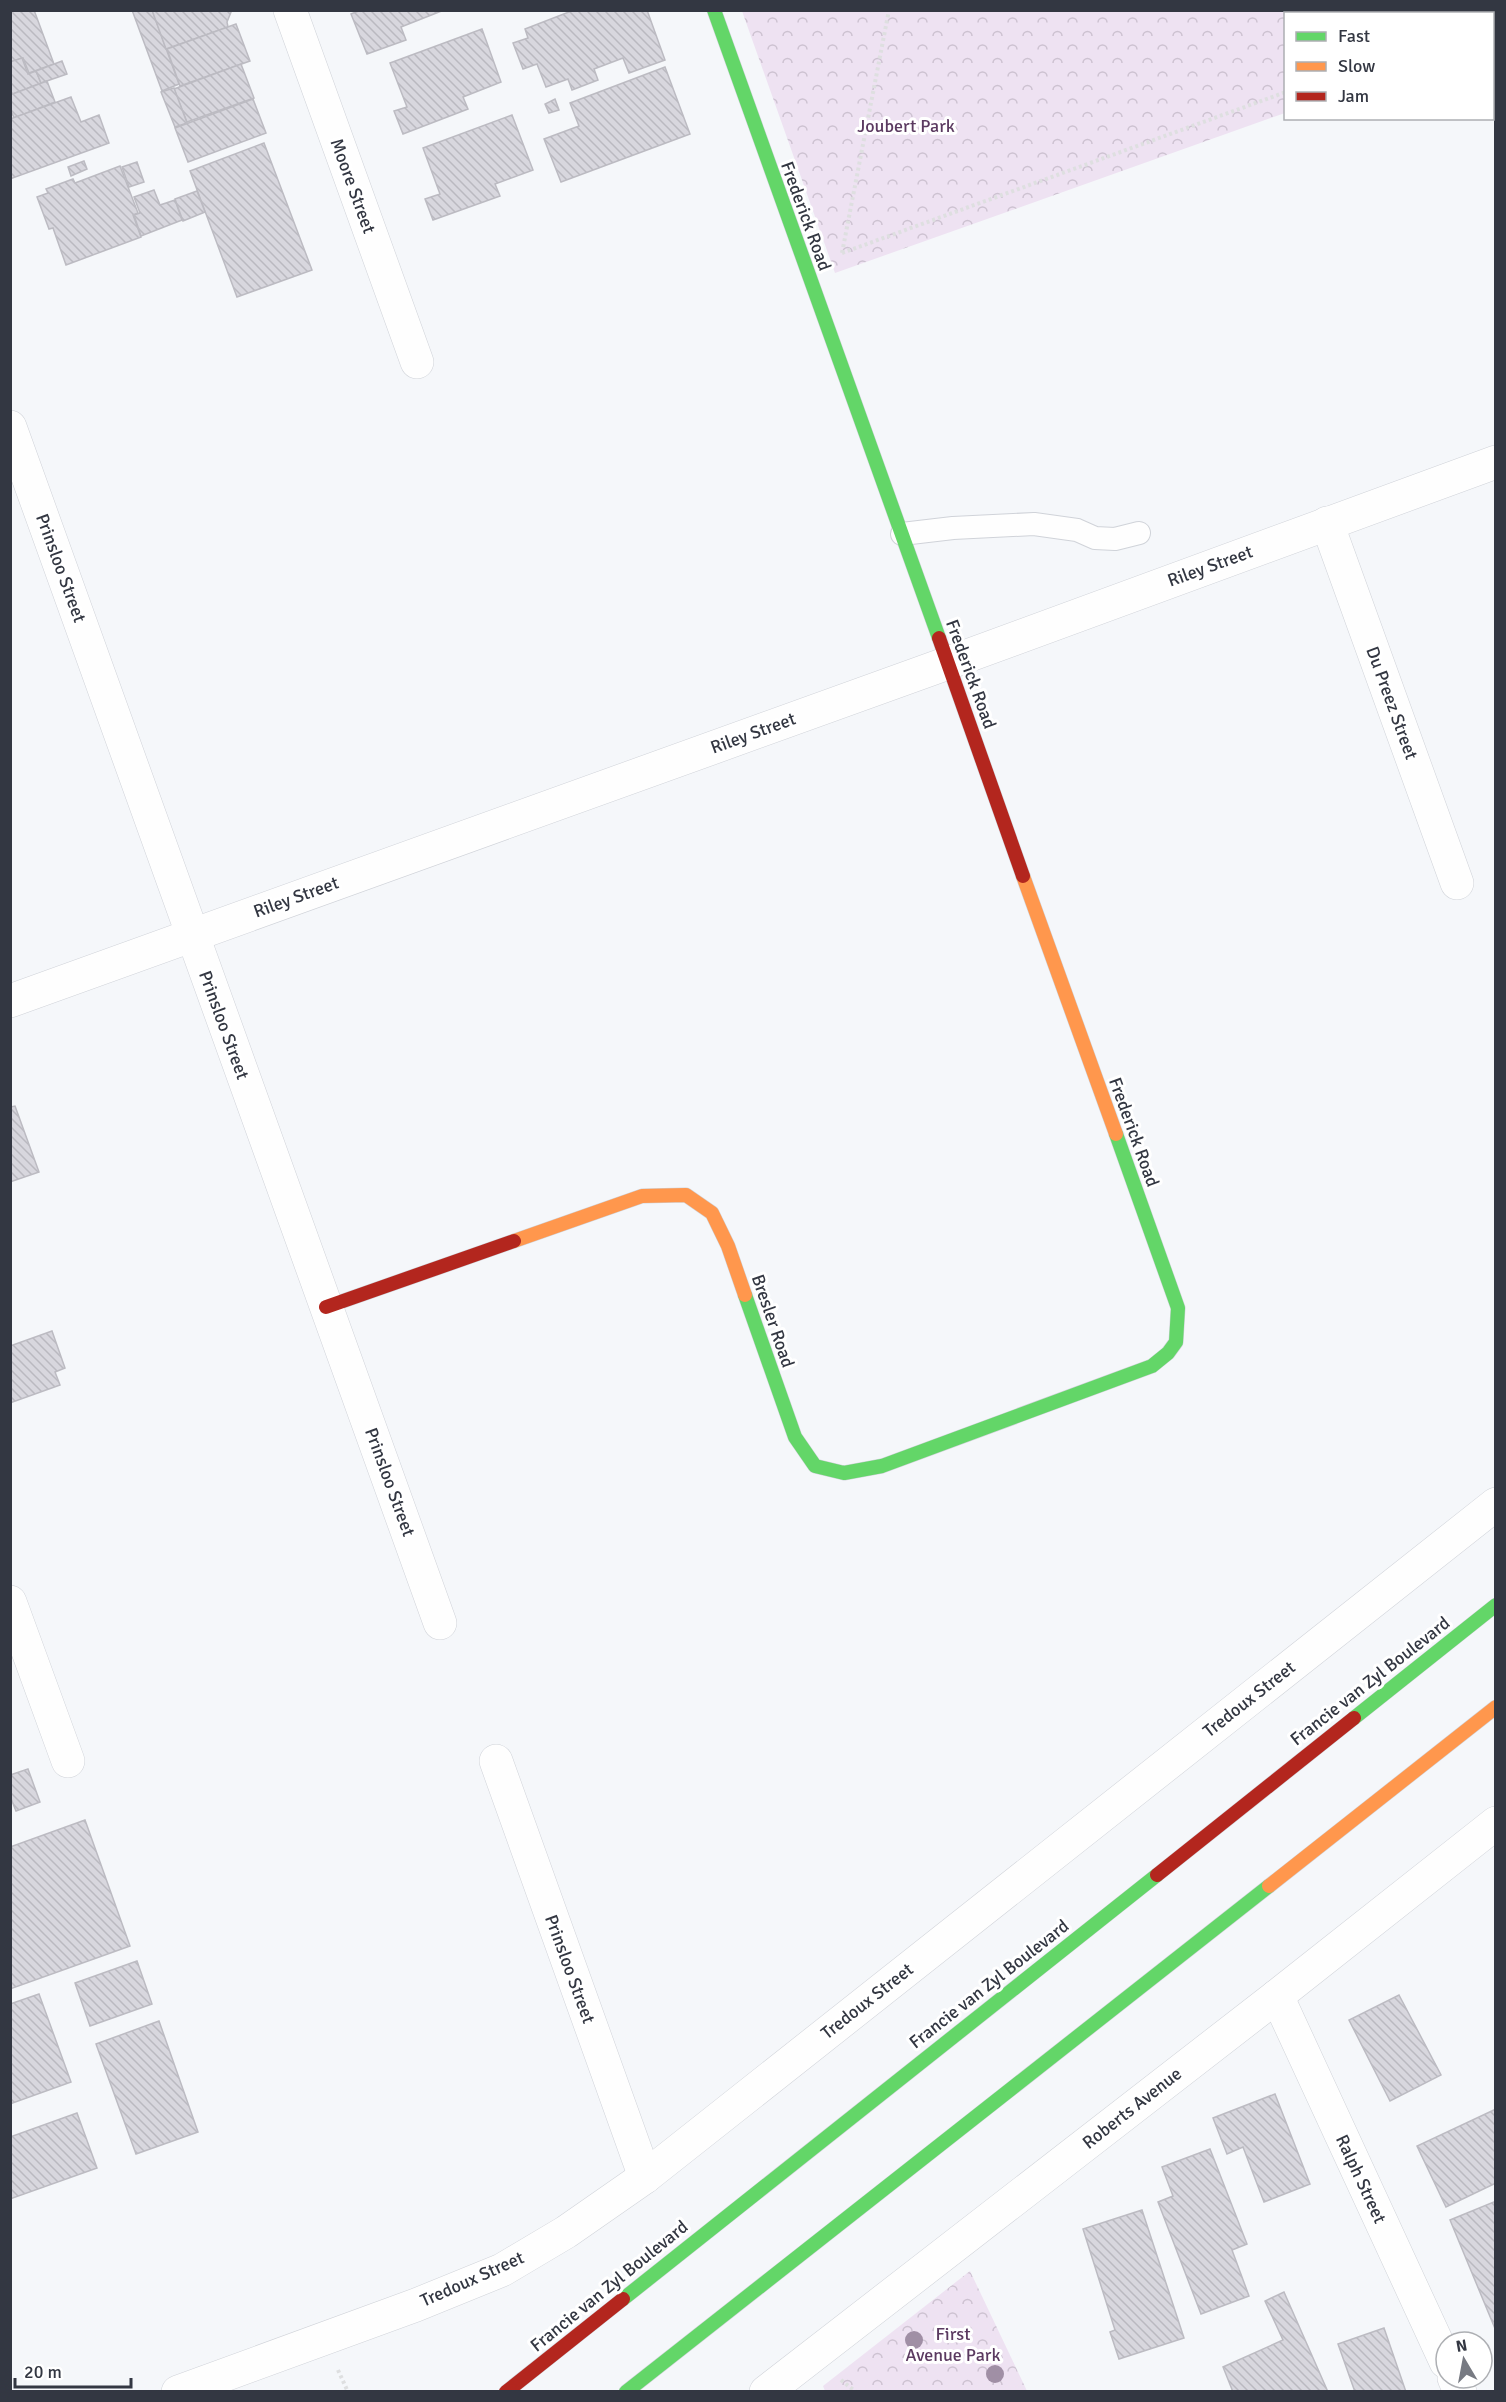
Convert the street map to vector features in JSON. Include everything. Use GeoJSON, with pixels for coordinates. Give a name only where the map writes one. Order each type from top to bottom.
{"type":"FeatureCollection","features":[{"type":"Feature","properties":{"kind":"street","name":"Moore Street"},"geometry":{"type":"LineString","coordinates":[[290,10],[417,362]]}},
{"type":"Feature","properties":{"kind":"street","name":"Frederick Road"},"geometry":{"type":"LineString","coordinates":[[714,10],[1178,1308],[1178,1336],[1172,1351]]}},
{"type":"Feature","properties":{"kind":"street","name":"Prinsloo Street"},"geometry":{"type":"LineString","coordinates":[[10,427],[441,1623]]}},
{"type":"Feature","properties":{"kind":"street","name":"Riley Street"},"geometry":{"type":"LineString","coordinates":[[10,1001],[948,663],[1496,462]]}},
{"type":"Feature","properties":{"kind":"street","name":"Du Preez Street"},"geometry":{"type":"LineString","coordinates":[[1327,523],[1457,883]]}},
{"type":"Feature","properties":{"kind":"street","name":"Bresler Road"},"geometry":{"type":"LineString","coordinates":[[326,1307],[642,1196],[686,1195],[712,1213],[728,1246],[795,1437],[815,1466],[844,1473],[882,1466],[1118,1379],[1152,1366],[1172,1351]]}},
{"type":"Feature","properties":{"kind":"street","name":"Tredoux Street"},"geometry":{"type":"LineString","coordinates":[[178,2391],[416,2305],[502,2270],[566,2232],[645,2176],[1496,1504]]}},
{"type":"Feature","properties":{"kind":"street"},"geometry":{"type":"LineString","coordinates":[[10,1602],[68,1761]]}},
{"type":"Feature","properties":{"kind":"street","name":"Francie van Zyl Boulevard"},"geometry":{"type":"LineString","coordinates":[[506,2391],[1496,1605]]}},
{"type":"Feature","properties":{"kind":"street"},"geometry":{"type":"LineString","coordinates":[[626,2391],[1496,1707]]}},
{"type":"Feature","properties":{"kind":"street","name":"Prinsloo Street"},"geometry":{"type":"LineString","coordinates":[[496,1761],[645,2176]]}},
{"type":"Feature","properties":{"kind":"street","name":"Roberts Avenue"},"geometry":{"type":"LineString","coordinates":[[766,2391],[1277,1996],[1496,1823]]}},
{"type":"Feature","properties":{"kind":"street","name":"Ralph Street"},"geometry":{"type":"LineString","coordinates":[[1277,1996],[1434,2336]]}},
{"type":"Feature","properties":{"kind":"lane"},"geometry":{"type":"LineString","coordinates":[[902,534],[953,528],[1034,524],[1077,530],[1095,538],[1115,539],[1139,533]]}},
{"type":"Feature","properties":{"kind":"path"},"geometry":{"type":"LineString","coordinates":[[814,293],[842,253],[889,10]]}},
{"type":"Feature","properties":{"kind":"path"},"geometry":{"type":"LineString","coordinates":[[842,253],[1284,93]]}},
{"type":"Feature","properties":{"kind":"path"},"geometry":{"type":"LineString","coordinates":[[832,2374],[856,2391]]}},
{"type":"Feature","properties":{"kind":"green space","name":"Joubert Park"},"geometry":{"type":"Polygon","coordinates":[[[1495,10],[1495,38],[1494,12],[1284,12],[1284,113],[835,273],[742,11],[1495,10]]]}},
{"type":"Feature","properties":{"kind":"green space","name":"First Avenue Park"},"geometry":{"type":"Polygon","coordinates":[[[970,2271],[1027,2391],[825,2391],[823,2386],[970,2271]]]}},
{"type":"Feature","properties":{"kind":"building"},"geometry":{"type":"Polygon","coordinates":[[[10,10],[34,10],[54,64],[29,73],[23,58],[10,62],[10,10]]]}},
{"type":"Feature","properties":{"kind":"building"},"geometry":{"type":"Polygon","coordinates":[[[132,10],[152,10],[179,84],[162,91],[132,10]]]}},
{"type":"Feature","properties":{"kind":"building"},"geometry":{"type":"Polygon","coordinates":[[[152,10],[231,10],[231,12],[227,22],[228,27],[166,49],[152,10]]]}},
{"type":"Feature","properties":{"kind":"building"},"geometry":{"type":"Polygon","coordinates":[[[361,10],[444,10],[401,27],[406,40],[367,54],[351,14],[361,10]]]}},
{"type":"Feature","properties":{"kind":"building"},"geometry":{"type":"Polygon","coordinates":[[[574,10],[647,10],[665,60],[629,73],[623,58],[594,69],[598,80],[572,90],[568,79],[546,87],[537,64],[523,69],[513,43],[528,38],[525,29],[574,10]]]}},
{"type":"Feature","properties":{"kind":"building"},"geometry":{"type":"Polygon","coordinates":[[[236,24],[250,61],[180,86],[167,49],[236,24]]]}},
{"type":"Feature","properties":{"kind":"building"},"geometry":{"type":"Polygon","coordinates":[[[482,29],[501,82],[463,97],[468,109],[403,134],[394,111],[407,107],[390,63],[482,29]]]}},
{"type":"Feature","properties":{"kind":"building"},"geometry":{"type":"Polygon","coordinates":[[[22,58],[28,74],[36,71],[41,83],[10,95],[10,62],[22,58]]]}},
{"type":"Feature","properties":{"kind":"building"},"geometry":{"type":"Polygon","coordinates":[[[62,61],[67,74],[41,83],[36,71],[62,61]]]}},
{"type":"Feature","properties":{"kind":"building"},"geometry":{"type":"Polygon","coordinates":[[[241,64],[254,98],[187,122],[174,89],[241,64]]]}},
{"type":"Feature","properties":{"kind":"building"},"geometry":{"type":"Polygon","coordinates":[[[665,67],[690,134],[561,182],[544,139],[579,126],[570,103],[665,67]]]}},
{"type":"Feature","properties":{"kind":"building"},"geometry":{"type":"Polygon","coordinates":[[[47,81],[55,102],[14,118],[10,108],[10,95],[47,81]]]}},
{"type":"Feature","properties":{"kind":"building"},"geometry":{"type":"Polygon","coordinates":[[[174,88],[187,123],[175,127],[161,92],[174,88]]]}},
{"type":"Feature","properties":{"kind":"building"},"geometry":{"type":"Polygon","coordinates":[[[71,97],[81,122],[99,115],[109,143],[10,179],[10,119],[71,97]]]}},
{"type":"Feature","properties":{"kind":"building"},"geometry":{"type":"Polygon","coordinates":[[[253,99],[266,133],[188,162],[175,128],[253,99]]]}},
{"type":"Feature","properties":{"kind":"building"},"geometry":{"type":"Polygon","coordinates":[[[555,99],[559,110],[549,113],[545,104],[555,99]]]}},
{"type":"Feature","properties":{"kind":"building"},"geometry":{"type":"Polygon","coordinates":[[[512,115],[533,170],[495,184],[500,196],[433,220],[425,199],[440,194],[423,148],[512,115]]]}},
{"type":"Feature","properties":{"kind":"building"},"geometry":{"type":"Polygon","coordinates":[[[264,143],[312,270],[237,297],[190,171],[264,143]]]}},
{"type":"Feature","properties":{"kind":"building"},"geometry":{"type":"Polygon","coordinates":[[[84,161],[87,169],[71,176],[68,167],[84,161]]]}},
{"type":"Feature","properties":{"kind":"building"},"geometry":{"type":"Polygon","coordinates":[[[137,162],[144,182],[129,187],[122,167],[137,162]]]}},
{"type":"Feature","properties":{"kind":"building"},"geometry":{"type":"Polygon","coordinates":[[[120,166],[138,213],[133,215],[141,237],[66,265],[53,228],[49,229],[37,197],[48,193],[46,189],[73,179],[75,183],[120,166]]]}},
{"type":"Feature","properties":{"kind":"building"},"geometry":{"type":"Polygon","coordinates":[[[154,190],[160,205],[175,200],[182,220],[141,236],[134,215],[140,213],[134,197],[154,190]]]}},
{"type":"Feature","properties":{"kind":"building"},"geometry":{"type":"Polygon","coordinates":[[[197,191],[205,212],[183,221],[175,199],[197,191]]]}},
{"type":"Feature","properties":{"kind":"building"},"geometry":{"type":"Polygon","coordinates":[[[15,1106],[39,1172],[10,1182],[10,1107],[15,1106]]]}},
{"type":"Feature","properties":{"kind":"building"},"geometry":{"type":"Polygon","coordinates":[[[52,1331],[65,1368],[55,1372],[60,1385],[10,1403],[10,1346],[52,1331]]]}},
{"type":"Feature","properties":{"kind":"building"},"geometry":{"type":"Polygon","coordinates":[[[28,1769],[40,1802],[16,1811],[10,1796],[10,1775],[28,1769]]]}},
{"type":"Feature","properties":{"kind":"building"},"geometry":{"type":"Polygon","coordinates":[[[85,1820],[130,1946],[10,1989],[10,1847],[85,1820]]]}},
{"type":"Feature","properties":{"kind":"building"},"geometry":{"type":"Polygon","coordinates":[[[137,1961],[152,2004],[90,2026],[75,1983],[137,1961]]]}},
{"type":"Feature","properties":{"kind":"building"},"geometry":{"type":"Polygon","coordinates":[[[39,1994],[71,2082],[10,2104],[10,2004],[39,1994]]]}},
{"type":"Feature","properties":{"kind":"building"},"geometry":{"type":"Polygon","coordinates":[[[1399,1995],[1441,2075],[1390,2101],[1349,2020],[1399,1995]]]}},
{"type":"Feature","properties":{"kind":"building"},"geometry":{"type":"Polygon","coordinates":[[[159,2021],[198,2132],[136,2154],[96,2044],[159,2021]]]}},
{"type":"Feature","properties":{"kind":"building"},"geometry":{"type":"Polygon","coordinates":[[[1275,2094],[1310,2184],[1264,2202],[1243,2147],[1227,2154],[1213,2118],[1275,2094]]]}},
{"type":"Feature","properties":{"kind":"building"},"geometry":{"type":"Polygon","coordinates":[[[1496,2109],[1496,2183],[1446,2207],[1417,2146],[1496,2109]]]}},
{"type":"Feature","properties":{"kind":"building"},"geometry":{"type":"Polygon","coordinates":[[[77,2113],[97,2168],[10,2199],[10,2137],[77,2113]]]}},
{"type":"Feature","properties":{"kind":"building"},"geometry":{"type":"Polygon","coordinates":[[[1210,2149],[1247,2244],[1232,2250],[1249,2296],[1201,2314],[1158,2202],[1173,2196],[1162,2167],[1210,2149]]]}},
{"type":"Feature","properties":{"kind":"building"},"geometry":{"type":"Polygon","coordinates":[[[1496,2201],[1496,2331],[1450,2220],[1496,2201]]]}},
{"type":"Feature","properties":{"kind":"building"},"geometry":{"type":"Polygon","coordinates":[[[1142,2210],[1184,2338],[1119,2359],[1110,2332],[1115,2330],[1083,2229],[1142,2210]]]}},
{"type":"Feature","properties":{"kind":"building"},"geometry":{"type":"Polygon","coordinates":[[[1284,2292],[1328,2392],[1233,2392],[1223,2367],[1283,2340],[1265,2301],[1284,2292]]]}},
{"type":"Feature","properties":{"kind":"building"},"geometry":{"type":"Polygon","coordinates":[[[1384,2328],[1406,2392],[1355,2392],[1338,2344],[1384,2328]]]}},
{"type":"Feature","properties":{"kind":"traffic: fast"},"geometry":{"type":"LineString","coordinates":[[714,10],[939,638]]}},
{"type":"Feature","properties":{"kind":"traffic: fast"},"geometry":{"type":"LineString","coordinates":[[745,1295],[795,1437],[815,1466],[844,1473],[882,1466],[1152,1366],[1168,1353],[1176,1342],[1178,1308],[1116,1134]]}},
{"type":"Feature","properties":{"kind":"traffic: fast"},"geometry":{"type":"LineString","coordinates":[[1354,1718],[1496,1605]]}},
{"type":"Feature","properties":{"kind":"traffic: fast"},"geometry":{"type":"LineString","coordinates":[[623,2299],[1157,1875]]}},
{"type":"Feature","properties":{"kind":"traffic: fast"},"geometry":{"type":"LineString","coordinates":[[626,2392],[1269,1886]]}},
{"type":"Feature","properties":{"kind":"traffic: slow"},"geometry":{"type":"LineString","coordinates":[[1023,876],[1116,1134]]}},
{"type":"Feature","properties":{"kind":"traffic: slow"},"geometry":{"type":"LineString","coordinates":[[514,1241],[642,1196],[686,1195],[712,1213],[728,1246],[745,1295]]}},
{"type":"Feature","properties":{"kind":"traffic: slow"},"geometry":{"type":"LineString","coordinates":[[1269,1886],[1496,1707]]}},
{"type":"Feature","properties":{"kind":"traffic: jam"},"geometry":{"type":"LineString","coordinates":[[939,638],[1023,876]]}},
{"type":"Feature","properties":{"kind":"traffic: jam"},"geometry":{"type":"LineString","coordinates":[[326,1307],[514,1241]]}},
{"type":"Feature","properties":{"kind":"traffic: jam"},"geometry":{"type":"LineString","coordinates":[[1157,1875],[1354,1718]]}},
{"type":"Feature","properties":{"kind":"traffic: jam"},"geometry":{"type":"LineString","coordinates":[[506,2392],[623,2299]]}}]}
